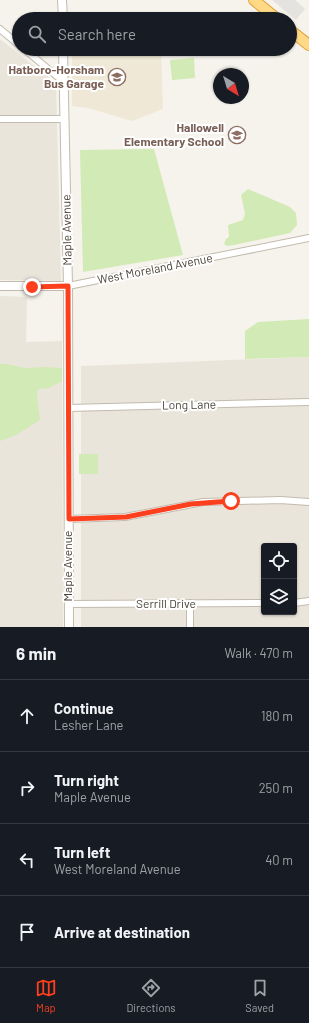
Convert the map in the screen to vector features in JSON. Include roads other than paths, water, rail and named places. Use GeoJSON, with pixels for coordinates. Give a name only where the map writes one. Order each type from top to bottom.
{"type":"FeatureCollection","features":[{"type":"Feature","properties":{"kind":"highway"},"geometry":{"type":"LineString","coordinates":[[254,0],[269,12]]}},
{"type":"Feature","properties":{"kind":"highway"},"geometry":{"type":"LineString","coordinates":[[297,36],[309,45]]}},
{"type":"Feature","properties":{"kind":"street"},"geometry":{"type":"LineString","coordinates":[[62,0],[63,12]]}},
{"type":"Feature","properties":{"kind":"street"},"geometry":{"type":"LineString","coordinates":[[0,29],[12,38]]}},
{"type":"Feature","properties":{"kind":"street"},"geometry":{"type":"LineString","coordinates":[[32,56],[64,82]]}},
{"type":"Feature","properties":{"kind":"street","name":"Maple Avenue"},"geometry":{"type":"LineString","coordinates":[[63,56],[68,286],[69,627]]}},
{"type":"Feature","properties":{"kind":"street"},"geometry":{"type":"LineString","coordinates":[[0,119],[65,119]]}},
{"type":"Feature","properties":{"kind":"street","name":"West Moreland Avenue"},"geometry":{"type":"LineString","coordinates":[[0,286],[68,286],[309,238]]}},
{"type":"Feature","properties":{"kind":"street","name":"Long Lane"},"geometry":{"type":"LineString","coordinates":[[68,408],[309,402]]}},
{"type":"Feature","properties":{"kind":"street"},"geometry":{"type":"LineString","coordinates":[[69,519],[126,517],[203,502],[280,500],[309,502]]}},
{"type":"Feature","properties":{"kind":"street"},"geometry":{"type":"LineString","coordinates":[[297,603],[309,601]]}},
{"type":"Feature","properties":{"kind":"street"},"geometry":{"type":"LineString","coordinates":[[190,603],[190,627]]}},
{"type":"Feature","properties":{"kind":"street","name":"Serrill Drive"},"geometry":{"type":"LineString","coordinates":[[68,604],[261,603]]}},
{"type":"Feature","properties":{"kind":"place","name":"Hatboro-Horsham Bus Garage"},"geometry":{"type":"Point","coordinates":[117,77]}},
{"type":"Feature","properties":{"kind":"place","name":"Hallowell Elementary School"},"geometry":{"type":"Point","coordinates":[237,135]}}]}
